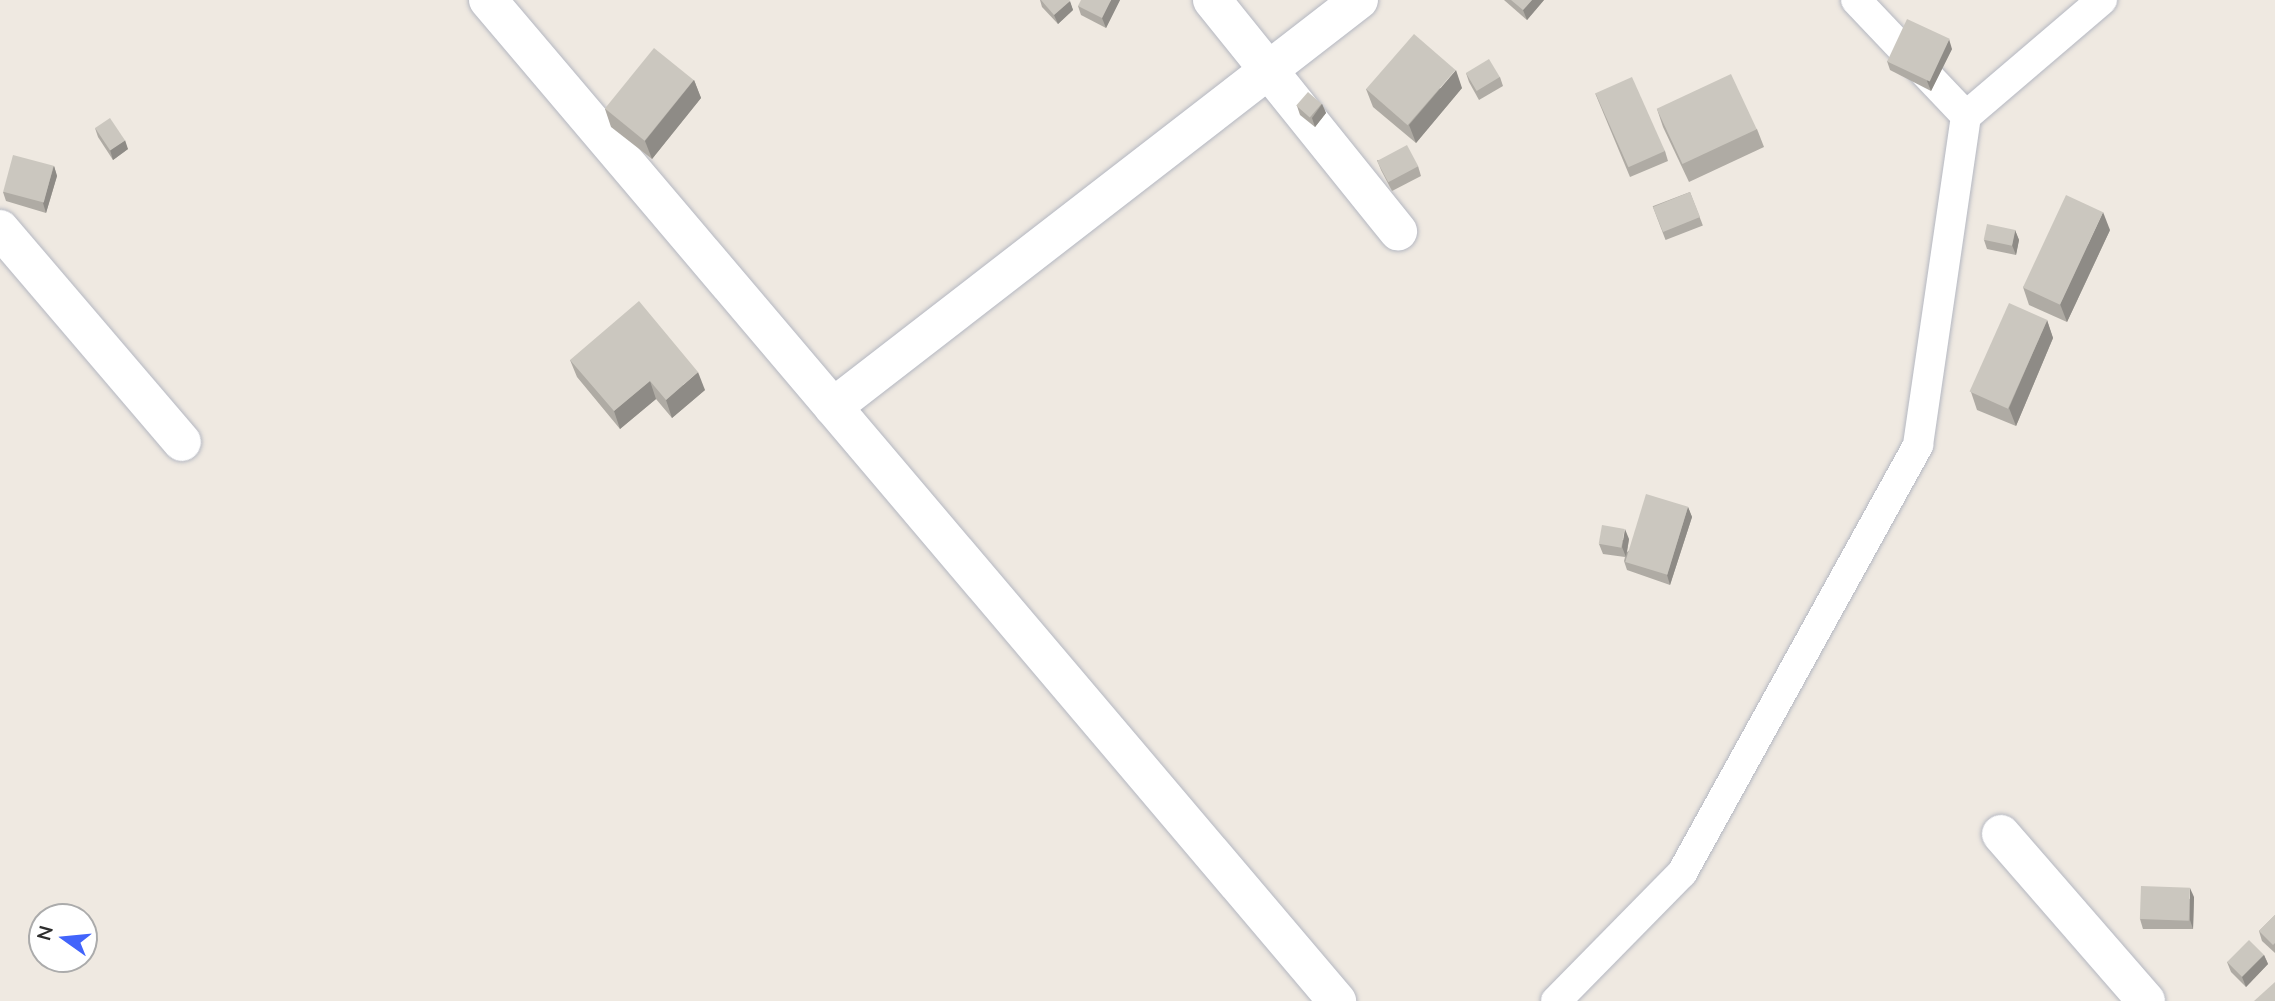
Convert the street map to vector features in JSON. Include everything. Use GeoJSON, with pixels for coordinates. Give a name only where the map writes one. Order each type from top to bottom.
{"type":"FeatureCollection","features":[{"type":"Feature","properties":{"kind":"street"},"geometry":{"type":"LineString","coordinates":[[488,0],[1337,1001]]}},
{"type":"Feature","properties":{"kind":"street"},"geometry":{"type":"LineString","coordinates":[[1212,0],[1398,231]]}},
{"type":"Feature","properties":{"kind":"street"},"geometry":{"type":"LineString","coordinates":[[833,407],[1270,72],[1359,0]]}},
{"type":"Feature","properties":{"kind":"street"},"geometry":{"type":"LineString","coordinates":[[0,229],[182,442]]}},
{"type":"Feature","properties":{"kind":"street"},"geometry":{"type":"LineString","coordinates":[[2001,834],[2146,1001]]}},
{"type":"Feature","properties":{"kind":"lane"},"geometry":{"type":"LineString","coordinates":[[1856,0],[1966,116]]}},
{"type":"Feature","properties":{"kind":"lane"},"geometry":{"type":"LineString","coordinates":[[1556,1001],[1682,873],[1918,445],[1966,116],[2102,0]]}},
{"type":"Feature","properties":{"kind":"building"},"geometry":{"type":"Polygon","coordinates":[[[1041,0],[1069,0],[1070,1],[1054,15],[1041,0]]]}},
{"type":"Feature","properties":{"kind":"building"},"geometry":{"type":"Polygon","coordinates":[[[1081,0],[1111,0],[1102,18],[1078,6],[1081,0]]]}},
{"type":"Feature","properties":{"kind":"building"},"geometry":{"type":"Polygon","coordinates":[[[1511,0],[1532,0],[1523,10],[1511,0]]]}},
{"type":"Feature","properties":{"kind":"building"},"geometry":{"type":"Polygon","coordinates":[[[1907,19],[1950,39],[1930,81],[1887,62],[1907,19]]]}},
{"type":"Feature","properties":{"kind":"building"},"geometry":{"type":"Polygon","coordinates":[[[1414,34],[1456,70],[1408,125],[1366,89],[1414,34]]]}},
{"type":"Feature","properties":{"kind":"building"},"geometry":{"type":"Polygon","coordinates":[[[654,48],[694,80],[645,141],[605,109],[654,48]]]}},
{"type":"Feature","properties":{"kind":"building"},"geometry":{"type":"Polygon","coordinates":[[[1489,59],[1500,77],[1477,91],[1466,73],[1489,59]]]}},
{"type":"Feature","properties":{"kind":"building"},"geometry":{"type":"Polygon","coordinates":[[[1731,74],[1757,129],[1682,164],[1657,109],[1731,74]]]}},
{"type":"Feature","properties":{"kind":"building"},"geometry":{"type":"Polygon","coordinates":[[[1632,77],[1665,151],[1628,167],[1595,93],[1632,77]]]}},
{"type":"Feature","properties":{"kind":"building"},"geometry":{"type":"Polygon","coordinates":[[[1308,92],[1322,104],[1310,117],[1296,106],[1308,92]]]}},
{"type":"Feature","properties":{"kind":"building"},"geometry":{"type":"Polygon","coordinates":[[[110,118],[125,140],[110,150],[95,128],[110,118]]]}},
{"type":"Feature","properties":{"kind":"building"},"geometry":{"type":"Polygon","coordinates":[[[1407,145],[1418,166],[1388,182],[1377,161],[1407,145]]]}},
{"type":"Feature","properties":{"kind":"building"},"geometry":{"type":"Polygon","coordinates":[[[13,155],[54,166],[44,203],[3,192],[13,155]]]}},
{"type":"Feature","properties":{"kind":"building"},"geometry":{"type":"Polygon","coordinates":[[[1690,192],[1700,217],[1663,232],[1653,207],[1690,192]]]}},
{"type":"Feature","properties":{"kind":"building"},"geometry":{"type":"Polygon","coordinates":[[[2066,195],[2103,212],[2060,305],[2023,287],[2066,195]]]}},
{"type":"Feature","properties":{"kind":"building"},"geometry":{"type":"Polygon","coordinates":[[[1987,224],[2015,230],[2012,246],[1984,240],[1987,224]]]}},
{"type":"Feature","properties":{"kind":"building"},"geometry":{"type":"Polygon","coordinates":[[[639,301],[698,372],[666,400],[650,381],[614,411],[570,360],[639,301]]]}},
{"type":"Feature","properties":{"kind":"building"},"geometry":{"type":"Polygon","coordinates":[[[2009,303],[2047,320],[2008,409],[1970,392],[2009,303]]]}},
{"type":"Feature","properties":{"kind":"building"},"geometry":{"type":"Polygon","coordinates":[[[1646,494],[1688,507],[1667,575],[1625,562],[1646,494]]]}},
{"type":"Feature","properties":{"kind":"building"},"geometry":{"type":"Polygon","coordinates":[[[1602,525],[1625,529],[1621,548],[1599,544],[1602,525]]]}},
{"type":"Feature","properties":{"kind":"building"},"geometry":{"type":"Polygon","coordinates":[[[2141,886],[2190,888],[2189,921],[2140,919],[2141,886]]]}},
{"type":"Feature","properties":{"kind":"building"},"geometry":{"type":"Polygon","coordinates":[[[2275,915],[2275,943],[2273,945],[2259,931],[2275,915]]]}},
{"type":"Feature","properties":{"kind":"building"},"geometry":{"type":"Polygon","coordinates":[[[2249,940],[2264,955],[2242,977],[2227,962],[2249,940]]]}},
{"type":"Feature","properties":{"kind":"building"},"geometry":{"type":"Polygon","coordinates":[[[2275,982],[2275,1001],[2254,1001],[2275,982]]]}}]}
